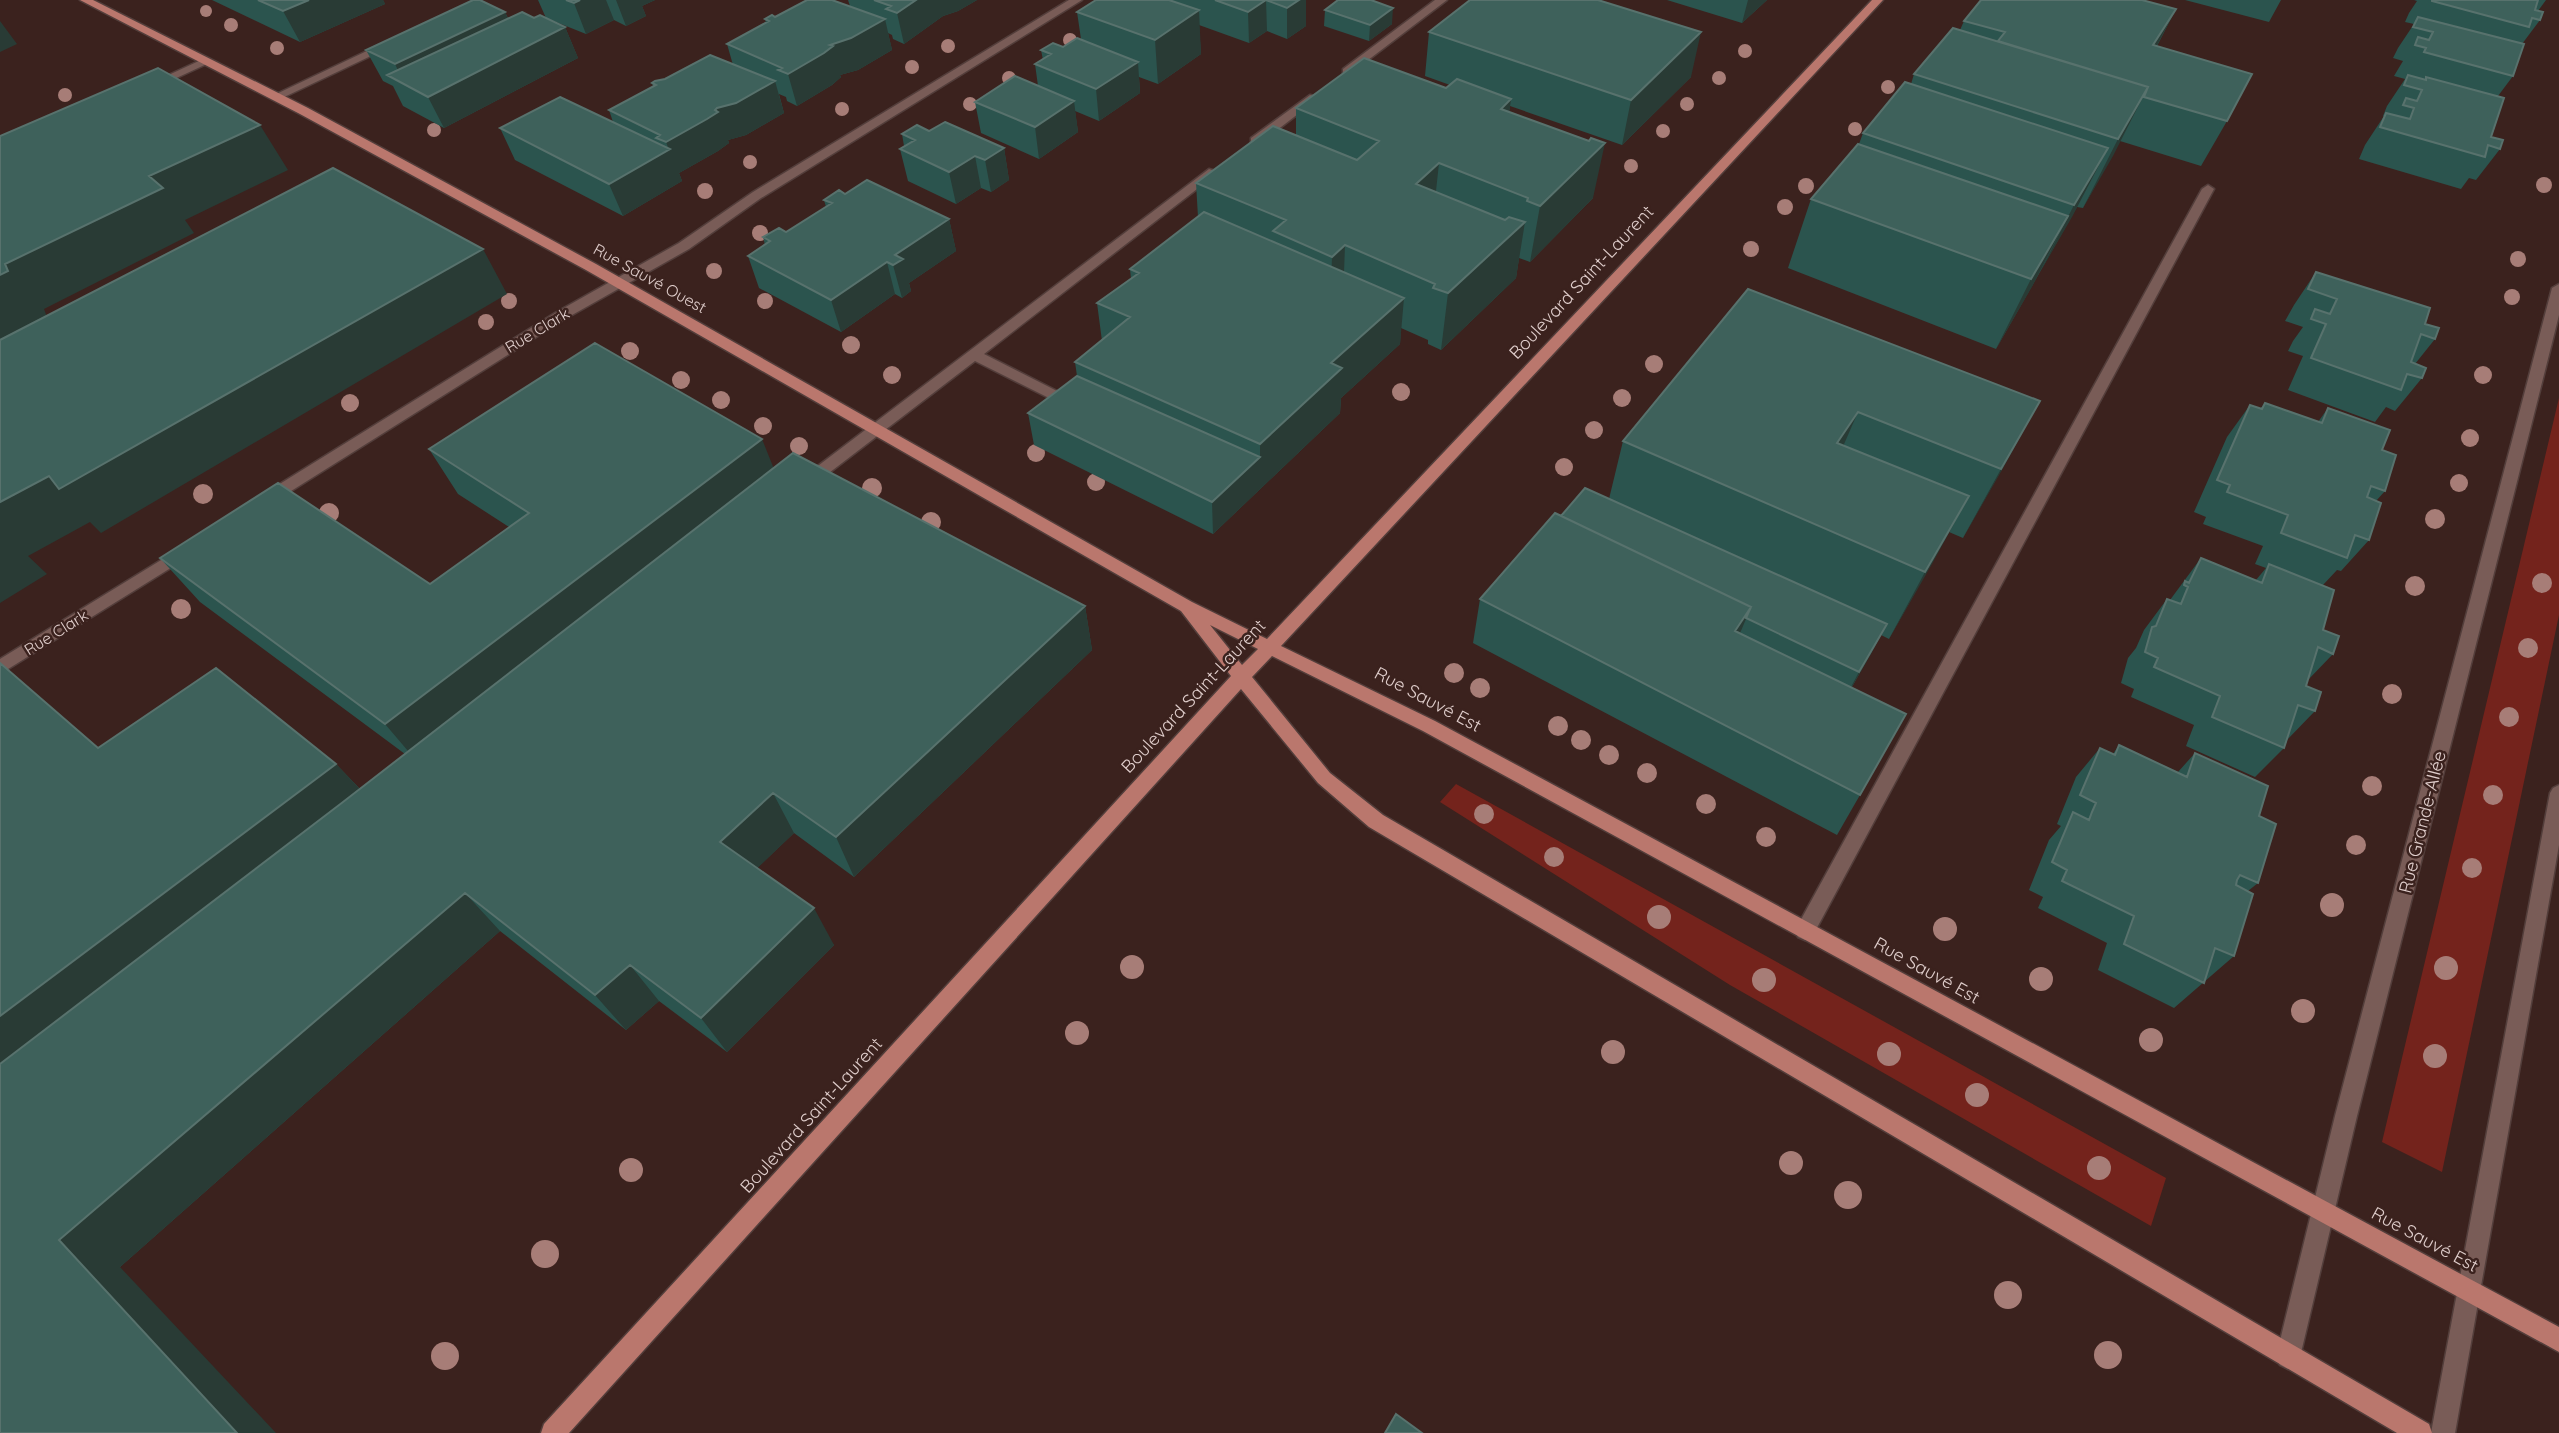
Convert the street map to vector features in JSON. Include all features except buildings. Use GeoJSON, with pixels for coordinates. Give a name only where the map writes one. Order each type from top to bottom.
{"type":"FeatureCollection","features":[{"type":"Feature","properties":{"kind":"main road","name":"Rue Sauvé Ouest"},"geometry":{"type":"LineString","coordinates":[[85,0],[276,97],[621,284],[1186,606],[1270,646]]}},
{"type":"Feature","properties":{"kind":"main road","name":"Boulevard Saint-Laurent"},"geometry":{"type":"LineString","coordinates":[[553,1433],[1241,677],[1878,0]]}},
{"type":"Feature","properties":{"kind":"main road","name":"Rue Sauvé Ouest"},"geometry":{"type":"LineString","coordinates":[[1186,606],[1241,677]]}},
{"type":"Feature","properties":{"kind":"main road","name":"Rue Sauvé Est"},"geometry":{"type":"LineString","coordinates":[[1270,646],[1429,726],[2559,1340]]}},
{"type":"Feature","properties":{"kind":"main road"},"geometry":{"type":"LineString","coordinates":[[1241,677],[1324,778],[1376,821],[2420,1433]]}},
{"type":"Feature","properties":{"kind":"street","name":"Rue Clark"},"geometry":{"type":"LineString","coordinates":[[250,510],[559,316],[621,284],[713,228],[757,195],[1077,0]]}},
{"type":"Feature","properties":{"kind":"street"},"geometry":{"type":"LineString","coordinates":[[1245,149],[1442,0]]}},
{"type":"Feature","properties":{"kind":"street"},"geometry":{"type":"LineString","coordinates":[[276,97],[404,37]]}},
{"type":"Feature","properties":{"kind":"street"},"geometry":{"type":"LineString","coordinates":[[144,89],[205,61]]}},
{"type":"Feature","properties":{"kind":"street"},"geometry":{"type":"LineString","coordinates":[[789,496],[1223,165]]}},
{"type":"Feature","properties":{"kind":"street"},"geometry":{"type":"LineString","coordinates":[[1805,931],[2208,189]]}},
{"type":"Feature","properties":{"kind":"street","name":"Rue Grande-Allée"},"geometry":{"type":"LineString","coordinates":[[2288,1357],[2559,288]]}},
{"type":"Feature","properties":{"kind":"street"},"geometry":{"type":"LineString","coordinates":[[974,354],[1052,394]]}},
{"type":"Feature","properties":{"kind":"street","name":"Rue Clark"},"geometry":{"type":"LineString","coordinates":[[0,667],[192,546]]}},
{"type":"Feature","properties":{"kind":"street"},"geometry":{"type":"LineString","coordinates":[[2443,1433],[2559,793]]}},
{"type":"Feature","properties":{"kind":"shaded area"},"geometry":{"type":"Polygon","coordinates":[[[2559,398],[2559,615],[2442,1172],[2382,1142],[2559,398]]]}},
{"type":"Feature","properties":{"kind":"shaded area"},"geometry":{"type":"Polygon","coordinates":[[[1456,784],[2166,1178],[2151,1226],[1730,985],[1440,802],[1456,784]]]}}]}
